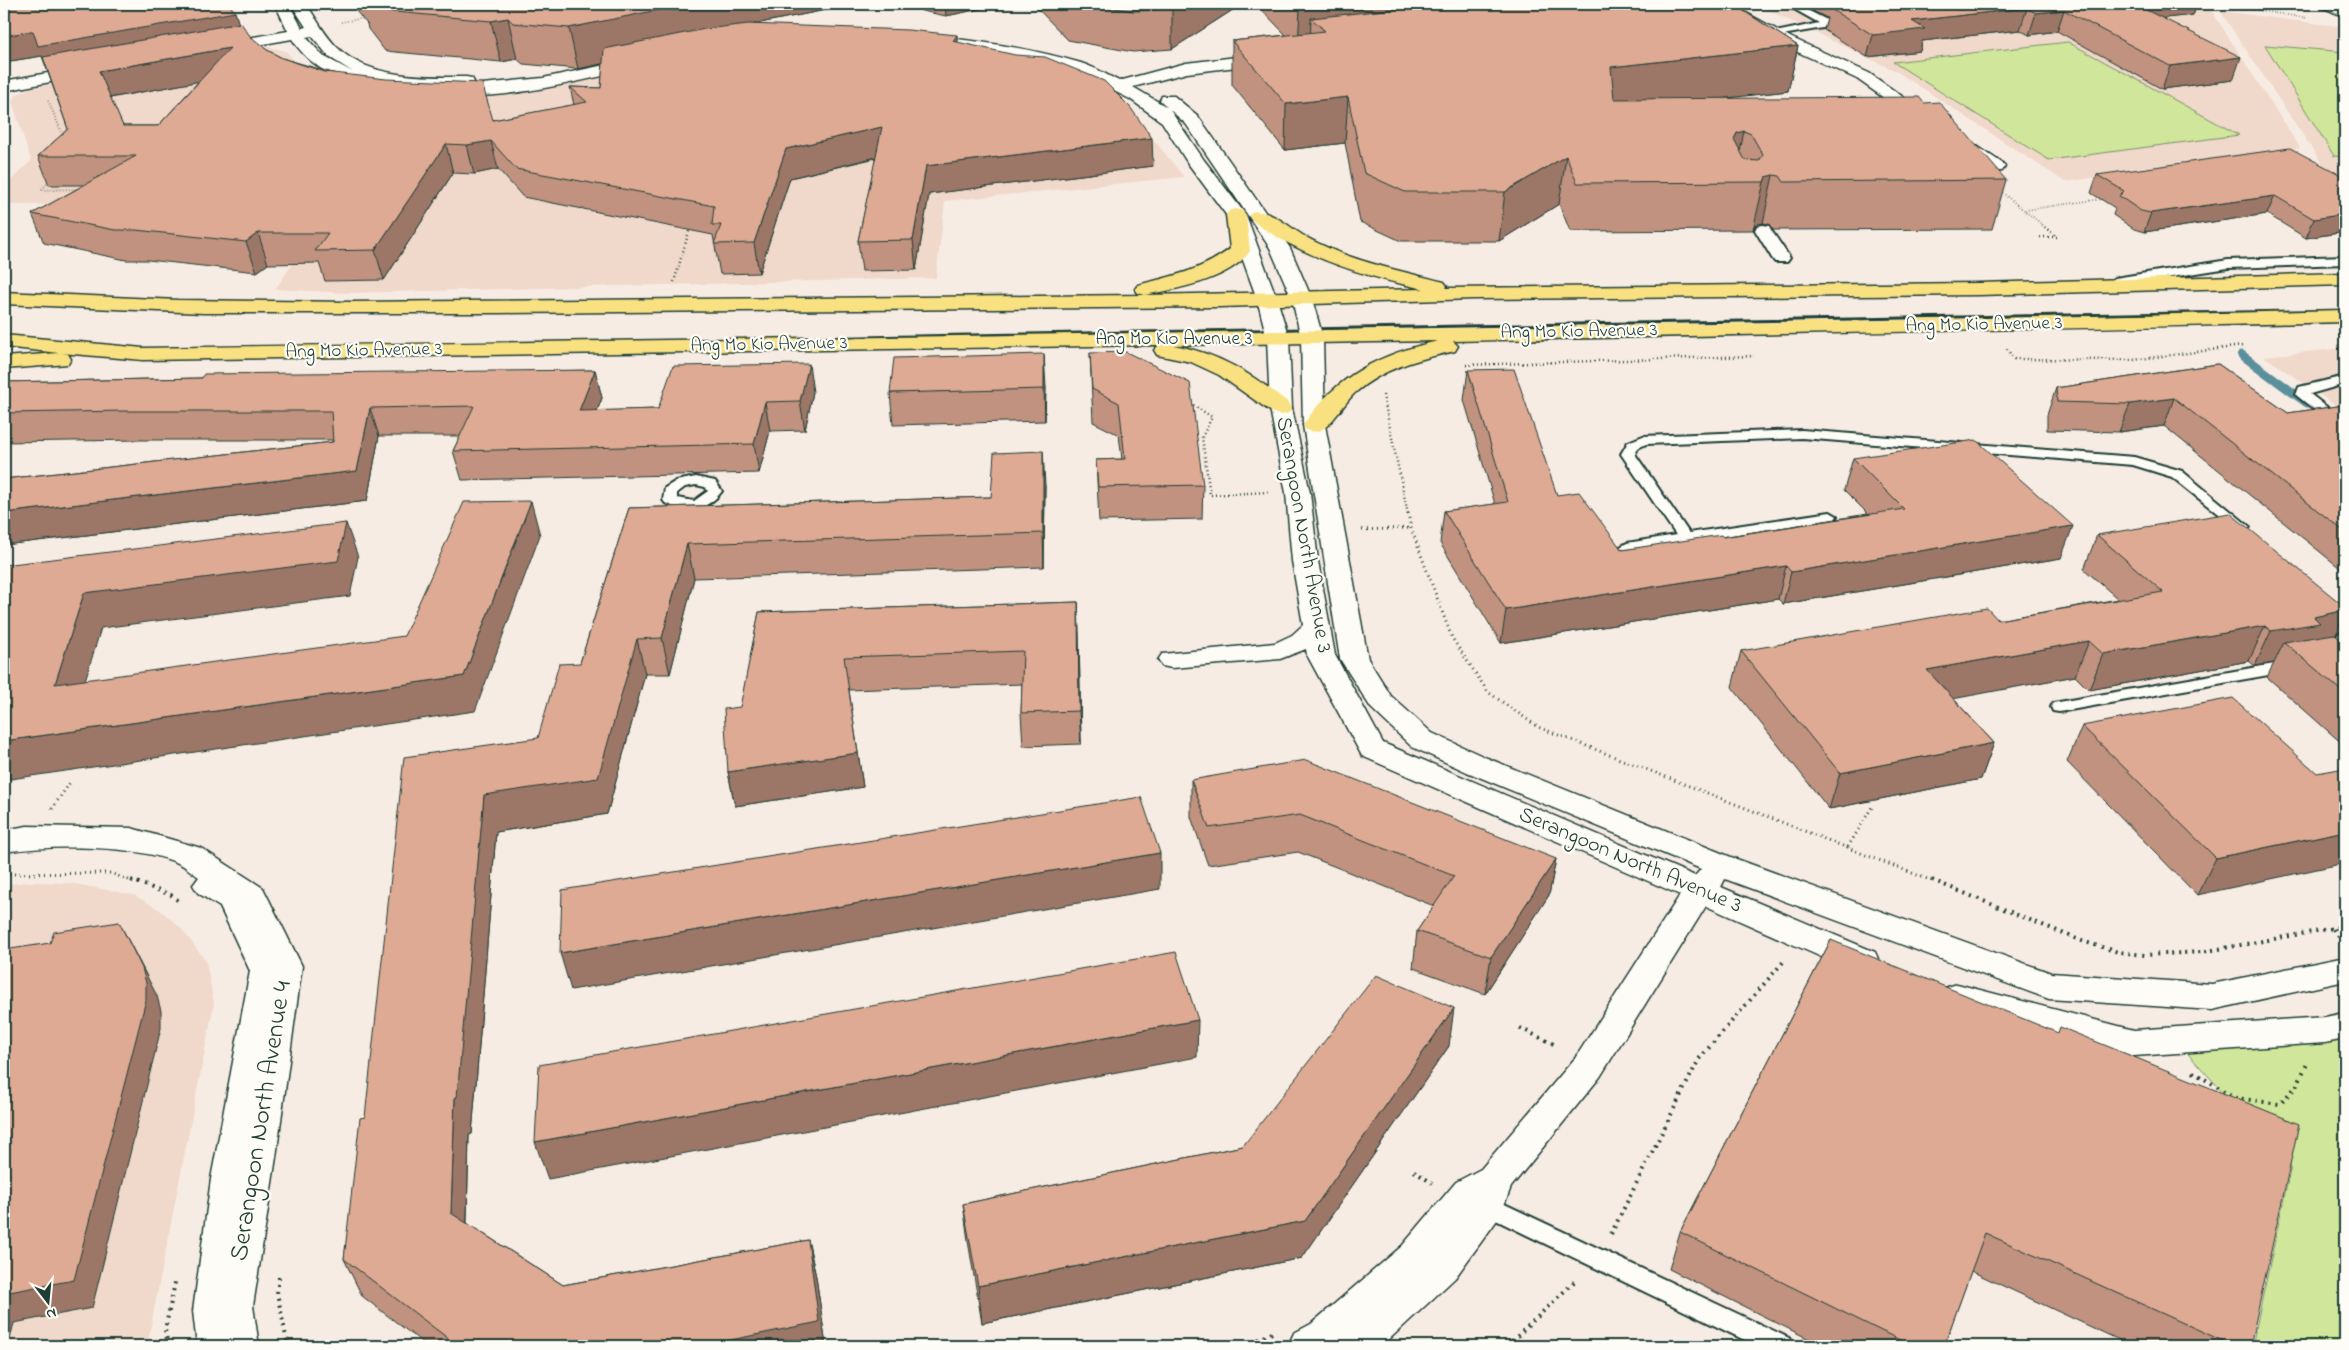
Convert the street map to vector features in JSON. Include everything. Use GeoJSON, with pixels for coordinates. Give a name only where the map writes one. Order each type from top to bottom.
{"type":"FeatureCollection","features":[{"type":"Feature","properties":{"kind":"highway"},"geometry":{"type":"LineString","coordinates":[[1068,303],[1180,282],[1223,266],[1240,251],[1236,215]]}},
{"type":"Feature","properties":{"kind":"highway"},"geometry":{"type":"LineString","coordinates":[[1259,216],[1287,236],[1328,257],[1363,268],[1475,294]]}},
{"type":"Feature","properties":{"kind":"highway","name":"Ang Mo Kio Avenue 3"},"geometry":{"type":"LineString","coordinates":[[4,298],[199,307],[494,309],[797,303],[1068,303],[1475,294],[2086,286],[2345,279]]}},
{"type":"Feature","properties":{"kind":"highway"},"geometry":{"type":"LineString","coordinates":[[4,280],[199,307]]}},
{"type":"Feature","properties":{"kind":"highway"},"geometry":{"type":"LineString","coordinates":[[1857,290],[1847,295],[1847,300],[1862,320],[1874,326]]}},
{"type":"Feature","properties":{"kind":"highway","name":"Ang Mo Kio Avenue 3"},"geometry":{"type":"LineString","coordinates":[[4,341],[144,354],[1074,339],[1312,338],[1874,326],[2007,326],[2345,316]]}},
{"type":"Feature","properties":{"kind":"highway"},"geometry":{"type":"LineString","coordinates":[[1314,425],[1353,383],[1382,365],[1425,351],[1510,334]]}},
{"type":"Feature","properties":{"kind":"highway"},"geometry":{"type":"LineString","coordinates":[[1074,339],[1189,353],[1224,368],[1244,380],[1281,408]]}},
{"type":"Feature","properties":{"kind":"highway"},"geometry":{"type":"LineString","coordinates":[[4,363],[144,354]]}},
{"type":"Feature","properties":{"kind":"street"},"geometry":{"type":"LineString","coordinates":[[282,4],[291,17],[295,30],[316,60],[335,72],[366,81],[460,90],[525,85],[655,55],[519,78],[450,82],[379,74],[346,62],[334,54],[299,4]]}},
{"type":"Feature","properties":{"kind":"street"},"geometry":{"type":"LineString","coordinates":[[2327,4],[2345,12]]}},
{"type":"Feature","properties":{"kind":"street"},"geometry":{"type":"LineString","coordinates":[[1716,7],[1863,76],[1996,167]]}},
{"type":"Feature","properties":{"kind":"street"},"geometry":{"type":"LineString","coordinates":[[206,46],[315,27]]}},
{"type":"Feature","properties":{"kind":"street"},"geometry":{"type":"LineString","coordinates":[[914,36],[1028,54],[1127,84],[1186,68],[1285,56]]}},
{"type":"Feature","properties":{"kind":"street"},"geometry":{"type":"LineString","coordinates":[[4,81],[99,65],[4,86]]}},
{"type":"Feature","properties":{"kind":"street","name":"Serangoon North Avenue 3"},"geometry":{"type":"LineString","coordinates":[[1127,84],[1169,119],[1196,162],[1236,215],[1267,299],[1278,338],[1281,408],[1298,494],[1305,561],[1321,655],[1372,749],[1699,892],[1893,973]]}},
{"type":"Feature","properties":{"kind":"street","name":"Serangoon North Avenue 3"},"geometry":{"type":"LineString","coordinates":[[1127,84],[1170,100],[1192,120],[1280,248],[1302,299],[1312,338],[1314,425],[1354,658],[1381,702],[1422,740],[1477,765],[1720,865],[2049,986],[2212,997],[2345,969]]}},
{"type":"Feature","properties":{"kind":"street"},"geometry":{"type":"LineString","coordinates":[[1763,230],[1781,258]]}},
{"type":"Feature","properties":{"kind":"street"},"geometry":{"type":"LineString","coordinates":[[1172,660],[1280,651],[1302,641],[1316,626]]}},
{"type":"Feature","properties":{"kind":"street","name":"Serangoon North Avenue 4"},"geometry":{"type":"LineString","coordinates":[[4,840],[27,837],[131,839],[190,856],[252,896],[286,966],[258,1157],[233,1306],[239,1346]]}},
{"type":"Feature","properties":{"kind":"street","name":"Serangoon North Avenue 4"},"geometry":{"type":"LineString","coordinates":[[4,852],[21,850],[130,854],[180,866],[233,900],[266,971],[229,1180],[213,1311],[217,1346]]}},
{"type":"Feature","properties":{"kind":"street"},"geometry":{"type":"LineString","coordinates":[[1295,1338],[1325,1337],[1416,1258],[1483,1193],[1588,1067],[1699,892],[1720,865]]}},
{"type":"Feature","properties":{"kind":"street"},"geometry":{"type":"LineString","coordinates":[[1930,989],[2134,1043],[2325,1030],[2345,1026]]}},
{"type":"Feature","properties":{"kind":"street"},"geometry":{"type":"LineString","coordinates":[[1354,1346],[1441,1266],[1483,1193]]}},
{"type":"Feature","properties":{"kind":"lane"},"geometry":{"type":"LineString","coordinates":[[1774,34],[1823,25],[1824,22],[1789,4]]}},
{"type":"Feature","properties":{"kind":"lane"},"geometry":{"type":"LineString","coordinates":[[2086,286],[2228,264],[2345,260]]}},
{"type":"Feature","properties":{"kind":"lane"},"geometry":{"type":"LineString","coordinates":[[2345,380],[2304,390],[2303,395],[2345,427]]}},
{"type":"Feature","properties":{"kind":"lane"},"geometry":{"type":"LineString","coordinates":[[1685,538],[1628,454],[1632,445],[1643,440],[1802,434],[2134,461],[2177,474],[2254,536]]}},
{"type":"Feature","properties":{"kind":"lane"},"geometry":{"type":"LineString","coordinates":[[1627,547],[1830,516]]}},
{"type":"Feature","properties":{"kind":"lane"},"geometry":{"type":"LineString","coordinates":[[2326,660],[2345,657],[2340,646],[2345,636]]}},
{"type":"Feature","properties":{"kind":"lane"},"geometry":{"type":"LineString","coordinates":[[2060,707],[2307,664]]}},
{"type":"Feature","properties":{"kind":"lane"},"geometry":{"type":"LineString","coordinates":[[1483,1193],[1599,1257],[1781,1346]]}},
{"type":"Feature","properties":{"kind":"path"},"geometry":{"type":"LineString","coordinates":[[2216,4],[2307,18]]}},
{"type":"Feature","properties":{"kind":"path"},"geometry":{"type":"LineString","coordinates":[[338,23],[372,16]]}},
{"type":"Feature","properties":{"kind":"path"},"geometry":{"type":"LineString","coordinates":[[48,100],[66,142]]}},
{"type":"Feature","properties":{"kind":"path"},"geometry":{"type":"LineString","coordinates":[[54,178],[41,190],[80,189]]}},
{"type":"Feature","properties":{"kind":"path"},"geometry":{"type":"LineString","coordinates":[[1993,186],[2057,236],[2040,237]]}},
{"type":"Feature","properties":{"kind":"path"},"geometry":{"type":"LineString","coordinates":[[2024,210],[2101,199]]}},
{"type":"Feature","properties":{"kind":"path"},"geometry":{"type":"LineString","coordinates":[[672,288],[690,227]]}},
{"type":"Feature","properties":{"kind":"path"},"geometry":{"type":"LineString","coordinates":[[2008,351],[2014,359],[2133,360],[2248,345]]}},
{"type":"Feature","properties":{"kind":"path"},"geometry":{"type":"LineString","coordinates":[[1464,365],[1760,356]]}},
{"type":"Feature","properties":{"kind":"path"},"geometry":{"type":"LineString","coordinates":[[1384,391],[1383,401],[1411,528],[1452,638],[1488,692],[1538,727],[1660,776],[1848,847],[2082,941],[2118,952],[2161,955],[2203,952],[2345,926]]}},
{"type":"Feature","properties":{"kind":"path"},"geometry":{"type":"LineString","coordinates":[[1188,402],[1212,417],[1202,437],[1210,495],[1270,492]]}},
{"type":"Feature","properties":{"kind":"path"},"geometry":{"type":"LineString","coordinates":[[1332,531],[1411,528]]}},
{"type":"Feature","properties":{"kind":"path"},"geometry":{"type":"LineString","coordinates":[[50,812],[71,781]]}},
{"type":"Feature","properties":{"kind":"path"},"geometry":{"type":"LineString","coordinates":[[1848,847],[1872,807]]}},
{"type":"Feature","properties":{"kind":"path"},"geometry":{"type":"LineString","coordinates":[[4,874],[110,874],[170,895],[184,906]]}},
{"type":"Feature","properties":{"kind":"path"},"geometry":{"type":"LineString","coordinates":[[2332,929],[2345,942]]}},
{"type":"Feature","properties":{"kind":"path"},"geometry":{"type":"LineString","coordinates":[[1507,1346],[1599,1257],[1699,1059],[1789,954]]}},
{"type":"Feature","properties":{"kind":"path"},"geometry":{"type":"LineString","coordinates":[[1520,1028],[1558,1046]]}},
{"type":"Feature","properties":{"kind":"path"},"geometry":{"type":"LineString","coordinates":[[1552,1054],[1563,1039]]}},
{"type":"Feature","properties":{"kind":"path"},"geometry":{"type":"LineString","coordinates":[[1414,1171],[1432,1183]]}},
{"type":"Feature","properties":{"kind":"path"},"geometry":{"type":"LineString","coordinates":[[168,1346],[165,1330],[177,1273]]}},
{"type":"Feature","properties":{"kind":"path"},"geometry":{"type":"LineString","coordinates":[[1245,1346],[1295,1338]]}},
{"type":"Feature","properties":{"kind":"shaded area"},"geometry":{"type":"Polygon","coordinates":[[[1755,4],[2201,4],[2210,8],[2300,148],[2065,182],[1896,71],[1755,4]]]}},
{"type":"Feature","properties":{"kind":"shaded area"},"geometry":{"type":"Polygon","coordinates":[[[2220,11],[2345,27],[2345,198],[2220,11]]]}},
{"type":"Feature","properties":{"kind":"shaded area"},"geometry":{"type":"Polygon","coordinates":[[[263,46],[286,51],[298,65],[310,73],[511,93],[712,56],[1120,98],[1184,177],[945,201],[936,278],[348,293],[275,289],[337,201],[4,205],[4,187],[31,161],[12,101],[17,94],[31,88],[263,46]]]}},
{"type":"Feature","properties":{"kind":"shaded area"},"geometry":{"type":"Polygon","coordinates":[[[2345,348],[2345,412],[2264,356],[2345,348]]]}},
{"type":"Feature","properties":{"kind":"shaded area"},"geometry":{"type":"Polygon","coordinates":[[[27,882],[70,883],[134,895],[160,910],[180,927],[206,961],[214,1004],[147,1346],[4,1346],[4,885],[27,882]]]}},
{"type":"Feature","properties":{"kind":"green space"},"geometry":{"type":"Polygon","coordinates":[[[2068,42],[2239,135],[2049,160],[1893,62],[2068,42]]]}},
{"type":"Feature","properties":{"kind":"green space"},"geometry":{"type":"Polygon","coordinates":[[[2265,45],[2345,52],[2345,157],[2334,156],[2265,45]]]}},
{"type":"Feature","properties":{"kind":"green space"},"geometry":{"type":"Polygon","coordinates":[[[2345,1011],[2345,1346],[2252,1346],[2291,1166],[2166,1030],[2265,1031],[2345,1011]]]}},
{"type":"Feature","properties":{"kind":"building"},"geometry":{"type":"Polygon","coordinates":[[[4,4],[229,4],[235,12],[38,46],[33,31],[4,36],[4,4]]]}},
{"type":"Feature","properties":{"kind":"building"},"geometry":{"type":"Polygon","coordinates":[[[369,4],[678,4],[678,6],[569,28],[513,23],[508,18],[491,21],[374,10],[369,4]]]}},
{"type":"Feature","properties":{"kind":"building"},"geometry":{"type":"Polygon","coordinates":[[[1090,4],[1180,4],[1172,9],[1133,11],[1090,4]]]}},
{"type":"Feature","properties":{"kind":"building"},"geometry":{"type":"Polygon","coordinates":[[[1295,4],[1341,4],[1300,8],[1295,4]]]}},
{"type":"Feature","properties":{"kind":"building"},"geometry":{"type":"Polygon","coordinates":[[[1441,4],[1733,4],[1798,46],[1611,67],[1614,99],[1919,97],[1924,103],[1939,102],[2006,180],[1784,182],[1780,176],[1773,175],[1766,177],[1764,182],[1577,183],[1566,156],[1505,192],[1405,192],[1364,173],[1348,97],[1286,104],[1232,41],[1325,31],[1311,18],[1441,4]],[[1744,131],[1737,133],[1734,139],[1745,160],[1759,161],[1763,155],[1751,134],[1744,131]]]}},
{"type":"Feature","properties":{"kind":"building"},"geometry":{"type":"Polygon","coordinates":[[[1834,4],[2134,4],[2241,57],[2170,66],[2064,10],[2036,13],[2027,8],[1912,21],[1925,29],[1873,35],[1829,8],[1838,6],[1834,4]]]}},
{"type":"Feature","properties":{"kind":"building"},"geometry":{"type":"Polygon","coordinates":[[[241,23],[250,36],[267,50],[282,58],[325,72],[386,79],[482,83],[493,120],[587,102],[570,87],[601,88],[604,49],[705,29],[748,24],[908,30],[957,35],[953,41],[1015,55],[1045,57],[1104,81],[1130,107],[1152,138],[926,166],[913,240],[858,241],[882,127],[786,149],[754,243],[714,244],[721,225],[712,225],[714,206],[516,169],[491,141],[467,145],[446,144],[375,250],[315,251],[328,233],[258,233],[246,242],[136,230],[115,230],[32,214],[136,156],[38,156],[68,129],[43,57],[241,23]],[[230,48],[99,71],[123,126],[158,126],[230,48]]]}},
{"type":"Feature","properties":{"kind":"building"},"geometry":{"type":"Polygon","coordinates":[[[2290,148],[2345,177],[2345,214],[2314,219],[2275,196],[2151,213],[2141,211],[2119,196],[2124,191],[2097,175],[2290,148]]]}},
{"type":"Feature","properties":{"kind":"building"},"geometry":{"type":"Polygon","coordinates":[[[1126,352],[1190,383],[1203,485],[1098,487],[1096,460],[1125,459],[1119,403],[1092,389],[1090,353],[1126,352]]]}},
{"type":"Feature","properties":{"kind":"building"},"geometry":{"type":"Polygon","coordinates":[[[1044,354],[1044,389],[890,393],[894,358],[1044,354]]]}},
{"type":"Feature","properties":{"kind":"building"},"geometry":{"type":"Polygon","coordinates":[[[809,364],[800,401],[765,402],[754,444],[453,451],[474,406],[370,408],[357,471],[4,513],[4,479],[333,442],[331,411],[4,413],[4,382],[202,378],[204,374],[595,370],[579,411],[658,409],[673,366],[809,364]]]}},
{"type":"Feature","properties":{"kind":"building"},"geometry":{"type":"Polygon","coordinates":[[[2218,364],[2288,413],[2345,405],[2345,532],[2174,398],[2130,404],[2057,402],[2056,388],[2218,364]]]}},
{"type":"Feature","properties":{"kind":"building"},"geometry":{"type":"Polygon","coordinates":[[[1514,369],[1557,495],[1579,492],[1622,550],[1721,535],[1723,537],[1904,509],[1853,458],[1976,440],[2073,526],[1791,572],[1786,566],[1506,610],[1444,511],[1508,502],[1468,370],[1514,369]]]}},
{"type":"Feature","properties":{"kind":"building"},"geometry":{"type":"Polygon","coordinates":[[[1043,451],[1043,533],[687,544],[662,638],[637,639],[598,778],[484,795],[457,1097],[455,1097],[451,1213],[563,1285],[808,1240],[819,1322],[701,1346],[458,1346],[344,1259],[360,1118],[365,1117],[404,757],[538,738],[559,664],[580,663],[629,508],[991,497],[994,453],[1043,451]]]}},
{"type":"Feature","properties":{"kind":"building"},"geometry":{"type":"Polygon","coordinates":[[[531,501],[464,676],[4,741],[4,565],[346,523],[338,561],[84,593],[55,684],[404,636],[464,502],[531,501]]]}},
{"type":"Feature","properties":{"kind":"building"},"geometry":{"type":"Polygon","coordinates":[[[2230,513],[2345,607],[2345,610],[2314,617],[2320,623],[2271,631],[2265,626],[2103,654],[2089,641],[1927,670],[1994,743],[1840,773],[1741,651],[1987,608],[1998,620],[2163,592],[2097,535],[2230,513]]]}},
{"type":"Feature","properties":{"kind":"building"},"geometry":{"type":"Polygon","coordinates":[[[1078,602],[1079,711],[1021,713],[1023,651],[844,657],[858,753],[728,772],[724,709],[740,707],[759,612],[1078,602]]]}},
{"type":"Feature","properties":{"kind":"building"},"geometry":{"type":"Polygon","coordinates":[[[2334,634],[2345,643],[2345,694],[2284,642],[2334,634]]]}},
{"type":"Feature","properties":{"kind":"building"},"geometry":{"type":"Polygon","coordinates":[[[2233,698],[2317,773],[2345,768],[2345,831],[2216,858],[2082,726],[2233,698]]]}},
{"type":"Feature","properties":{"kind":"building"},"geometry":{"type":"Polygon","coordinates":[[[1306,760],[1556,859],[1491,957],[1417,931],[1454,876],[1300,815],[1209,828],[1191,780],[1306,760]]]}},
{"type":"Feature","properties":{"kind":"building"},"geometry":{"type":"Polygon","coordinates":[[[1141,797],[1160,853],[560,953],[562,890],[1141,797]]]}},
{"type":"Feature","properties":{"kind":"building"},"geometry":{"type":"Polygon","coordinates":[[[119,922],[142,968],[146,983],[146,1000],[74,1280],[4,1293],[4,950],[50,943],[54,932],[119,922]]]}},
{"type":"Feature","properties":{"kind":"building"},"geometry":{"type":"Polygon","coordinates":[[[1831,940],[2058,1033],[2060,1027],[2299,1124],[2250,1346],[2234,1346],[1985,1233],[1944,1346],[1912,1346],[1680,1232],[1831,940]]]}},
{"type":"Feature","properties":{"kind":"building"},"geometry":{"type":"Polygon","coordinates":[[[1176,952],[1198,1020],[535,1142],[539,1065],[1176,952]]]}},
{"type":"Feature","properties":{"kind":"building"},"geometry":{"type":"Polygon","coordinates":[[[1376,975],[1454,1008],[1305,1221],[978,1286],[963,1204],[1243,1146],[1376,975]]]}},
{"type":"Feature","properties":{"kind":"waterway"},"geometry":{"type":"LineString","coordinates":[[2242,355],[2307,403]]}}]}
